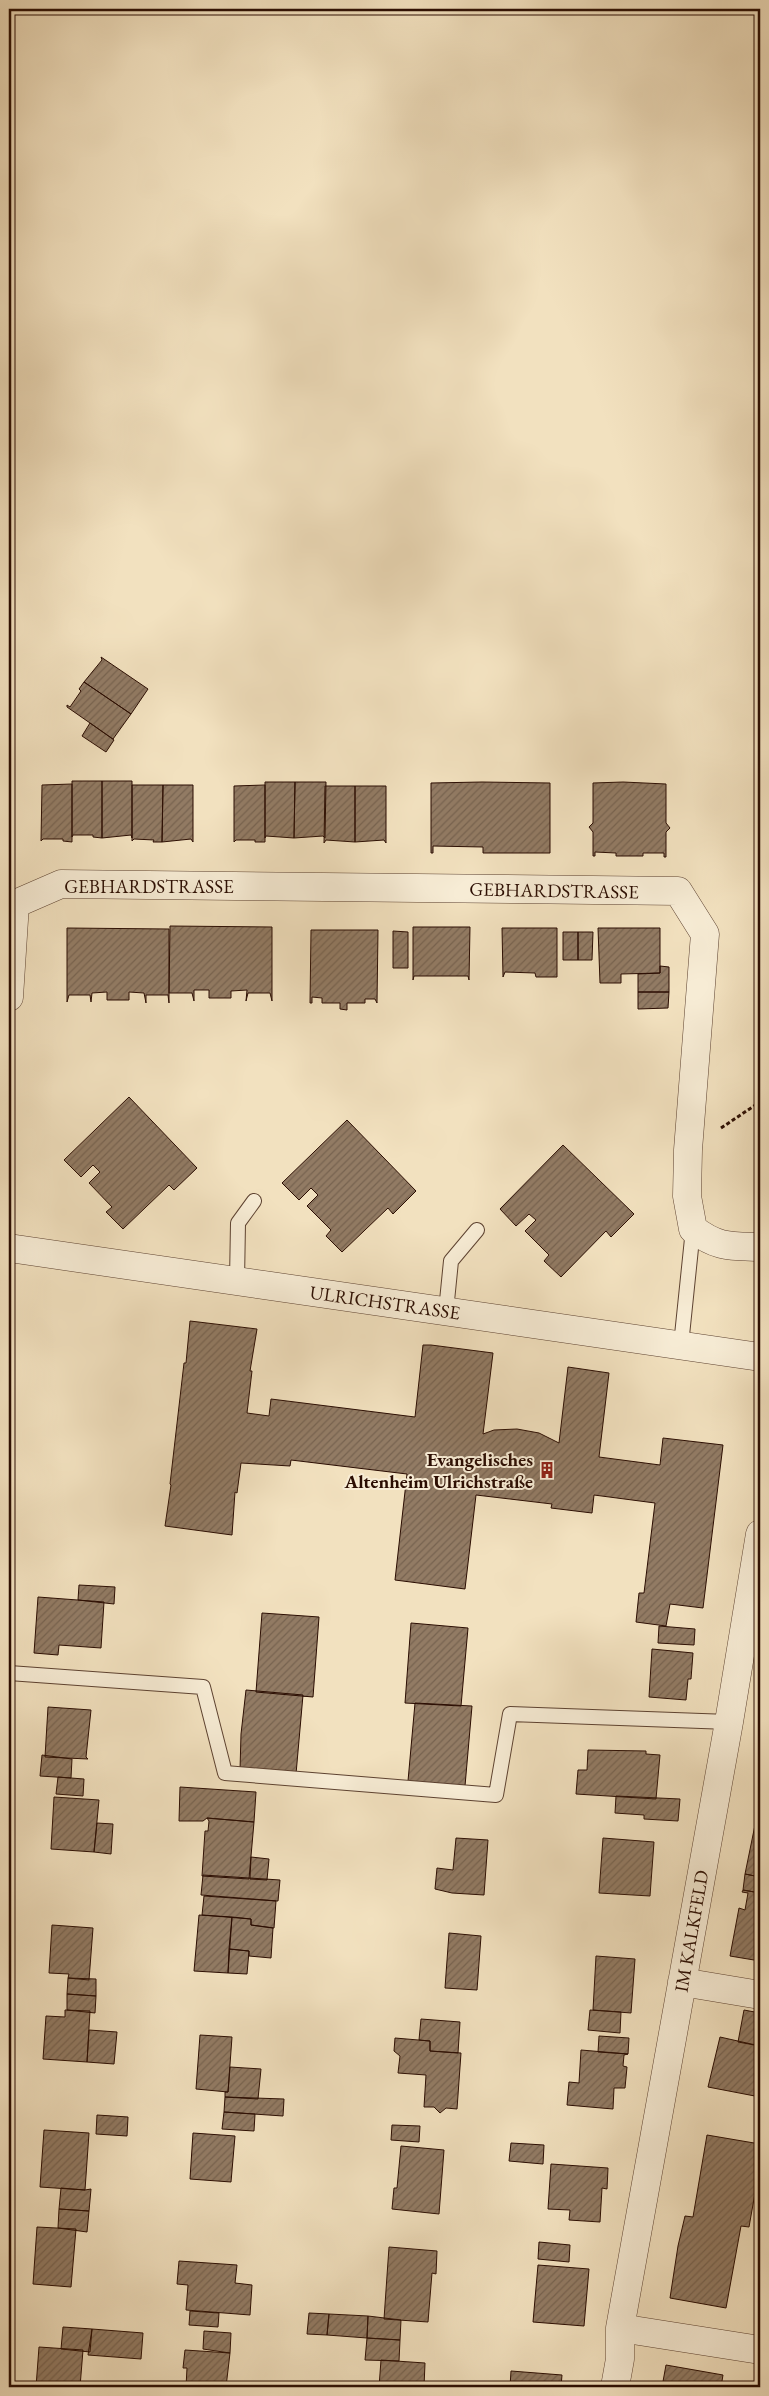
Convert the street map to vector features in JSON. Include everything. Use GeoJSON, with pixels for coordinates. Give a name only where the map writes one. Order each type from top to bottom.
{"type":"FeatureCollection","features":[{"type":"Feature","properties":{"kind":"street","name":"GEBHARDSTRASSE"},"geometry":{"type":"LineString","coordinates":[[9,997],[15,904],[61,884],[678,891],[705,934],[688,1150],[687,1196],[693,1229]]}},
{"type":"Feature","properties":{"kind":"street"},"geometry":{"type":"LineString","coordinates":[[693,1229],[708,1241],[727,1246],[760,1247]]}},
{"type":"Feature","properties":{"kind":"street","name":"ULRICHSTRASSE"},"geometry":{"type":"LineString","coordinates":[[9,1248],[760,1357]]}},
{"type":"Feature","properties":{"kind":"street","name":"IM KALKFELD"},"geometry":{"type":"LineString","coordinates":[[615,2387],[620,2359],[620,2328],[682,1982],[729,1722],[752,1629],[760,1534]]}},
{"type":"Feature","properties":{"kind":"street"},"geometry":{"type":"LineString","coordinates":[[682,1982],[760,1995]]}},
{"type":"Feature","properties":{"kind":"street"},"geometry":{"type":"LineString","coordinates":[[620,2328],[760,2350]]}},
{"type":"Feature","properties":{"kind":"lane"},"geometry":{"type":"LineString","coordinates":[[237,1281],[238,1223],[254,1201]]}},
{"type":"Feature","properties":{"kind":"lane"},"geometry":{"type":"LineString","coordinates":[[681,1345],[693,1229]]}},
{"type":"Feature","properties":{"kind":"lane"},"geometry":{"type":"LineString","coordinates":[[446,1311],[451,1261],[477,1230]]}},
{"type":"Feature","properties":{"kind":"lane"},"geometry":{"type":"LineString","coordinates":[[9,1674],[203,1687],[225,1773],[496,1795],[510,1714],[729,1722]]}},
{"type":"Feature","properties":{"kind":"building"},"geometry":{"type":"Polygon","coordinates":[[[101,657],[148,689],[131,714],[84,682],[102,660],[101,657]]]}},
{"type":"Feature","properties":{"kind":"building"},"geometry":{"type":"Polygon","coordinates":[[[84,682],[131,714],[113,739],[67,707],[67,705],[70,707],[81,691],[79,689],[84,682]]]}},
{"type":"Feature","properties":{"kind":"building"},"geometry":{"type":"Polygon","coordinates":[[[90,723],[114,740],[106,752],[82,736],[90,723]]]}},
{"type":"Feature","properties":{"kind":"building"},"geometry":{"type":"Polygon","coordinates":[[[72,781],[102,781],[102,838],[93,837],[93,835],[73,835],[72,837],[72,781]]]}},
{"type":"Feature","properties":{"kind":"building"},"geometry":{"type":"Polygon","coordinates":[[[102,781],[132,781],[132,838],[131,835],[102,838],[102,781]]]}},
{"type":"Feature","properties":{"kind":"building"},"geometry":{"type":"Polygon","coordinates":[[[265,782],[295,782],[294,838],[266,836],[265,838],[265,782]]]}},
{"type":"Feature","properties":{"kind":"building"},"geometry":{"type":"Polygon","coordinates":[[[295,782],[326,782],[325,838],[323,836],[294,838],[295,782]]]}},
{"type":"Feature","properties":{"kind":"building"},"geometry":{"type":"Polygon","coordinates":[[[431,783],[550,783],[550,853],[483,853],[483,847],[433,846],[433,853],[431,853],[431,783]]]}},
{"type":"Feature","properties":{"kind":"building"},"geometry":{"type":"Polygon","coordinates":[[[593,783],[666,784],[666,823],[670,828],[666,832],[666,857],[664,857],[664,853],[643,853],[643,856],[616,856],[616,853],[595,852],[595,856],[593,856],[593,832],[589,827],[593,823],[593,783]]]}},
{"type":"Feature","properties":{"kind":"building"},"geometry":{"type":"Polygon","coordinates":[[[72,784],[72,842],[63,841],[63,839],[43,839],[41,841],[42,785],[72,784]]]}},
{"type":"Feature","properties":{"kind":"building"},"geometry":{"type":"Polygon","coordinates":[[[132,785],[163,785],[162,842],[134,839],[132,841],[132,785]]]}},
{"type":"Feature","properties":{"kind":"building"},"geometry":{"type":"Polygon","coordinates":[[[163,785],[193,785],[193,842],[191,839],[162,842],[163,785]]]}},
{"type":"Feature","properties":{"kind":"building"},"geometry":{"type":"Polygon","coordinates":[[[265,785],[265,842],[236,840],[234,842],[234,786],[265,785]]]}},
{"type":"Feature","properties":{"kind":"building"},"geometry":{"type":"Polygon","coordinates":[[[325,786],[355,786],[355,842],[326,840],[324,843],[325,786]]]}},
{"type":"Feature","properties":{"kind":"building"},"geometry":{"type":"Polygon","coordinates":[[[355,786],[386,786],[386,843],[384,840],[355,842],[355,786]]]}},
{"type":"Feature","properties":{"kind":"building"},"geometry":{"type":"Polygon","coordinates":[[[170,926],[272,927],[272,1001],[270,993],[248,993],[246,1001],[247,990],[231,991],[231,998],[209,998],[209,990],[194,990],[194,1001],[192,993],[169,993],[170,926]]]}},
{"type":"Feature","properties":{"kind":"building"},"geometry":{"type":"Polygon","coordinates":[[[413,927],[470,927],[469,980],[468,976],[414,976],[413,980],[413,927]]]}},
{"type":"Feature","properties":{"kind":"building"},"geometry":{"type":"Polygon","coordinates":[[[67,928],[169,929],[169,1003],[168,995],[146,995],[146,1003],[144,993],[129,992],[129,1000],[107,1000],[107,992],[92,993],[91,1002],[90,995],[69,995],[67,1002],[67,928]]]}},
{"type":"Feature","properties":{"kind":"building"},"geometry":{"type":"Polygon","coordinates":[[[502,928],[557,928],[557,977],[536,977],[535,973],[505,972],[503,977],[502,928]]]}},
{"type":"Feature","properties":{"kind":"building"},"geometry":{"type":"Polygon","coordinates":[[[598,928],[660,928],[660,973],[621,974],[621,983],[600,983],[598,928]]]}},
{"type":"Feature","properties":{"kind":"building"},"geometry":{"type":"Polygon","coordinates":[[[311,930],[378,930],[377,1003],[375,999],[365,999],[365,1003],[347,1003],[347,1010],[340,1009],[340,1003],[322,1003],[322,998],[312,997],[312,1003],[310,1003],[311,930]]]}},
{"type":"Feature","properties":{"kind":"building"},"geometry":{"type":"Polygon","coordinates":[[[393,931],[408,932],[408,968],[393,968],[393,931]]]}},
{"type":"Feature","properties":{"kind":"building"},"geometry":{"type":"Polygon","coordinates":[[[563,932],[578,932],[578,960],[563,960],[563,932]]]}},
{"type":"Feature","properties":{"kind":"building"},"geometry":{"type":"Polygon","coordinates":[[[578,932],[593,932],[592,960],[578,960],[578,932]]]}},
{"type":"Feature","properties":{"kind":"building"},"geometry":{"type":"Polygon","coordinates":[[[660,966],[669,967],[669,992],[638,992],[638,974],[660,973],[660,966]]]}},
{"type":"Feature","properties":{"kind":"building"},"geometry":{"type":"Polygon","coordinates":[[[638,992],[669,992],[668,1008],[638,1009],[638,992]]]}},
{"type":"Feature","properties":{"kind":"building"},"geometry":{"type":"Polygon","coordinates":[[[129,1097],[197,1168],[174,1190],[169,1185],[123,1229],[106,1212],[112,1207],[89,1183],[100,1172],[93,1165],[81,1177],[64,1160],[129,1097]]]}},
{"type":"Feature","properties":{"kind":"building"},"geometry":{"type":"Polygon","coordinates":[[[347,1120],[416,1191],[393,1214],[388,1208],[342,1252],[326,1236],[331,1230],[307,1206],[318,1195],[311,1188],[299,1200],[282,1183],[347,1120]]]}},
{"type":"Feature","properties":{"kind":"building"},"geometry":{"type":"Polygon","coordinates":[[[563,1145],[634,1214],[611,1237],[606,1231],[561,1277],[544,1261],[549,1255],[525,1231],[536,1220],[529,1214],[516,1226],[500,1209],[563,1145]]]}},
{"type":"Feature","properties":{"kind":"building","name":"Evangelisches Altenheim Ulrichstraße"},"geometry":{"type":"Polygon","coordinates":[[[190,1321],[257,1329],[250,1371],[252,1371],[247,1413],[269,1416],[271,1399],[415,1417],[423,1345],[431,1345],[493,1353],[483,1434],[494,1430],[517,1429],[539,1433],[559,1443],[568,1367],[609,1373],[599,1457],[660,1465],[663,1438],[723,1445],[703,1608],[670,1604],[666,1626],[636,1622],[639,1593],[644,1593],[655,1503],[594,1495],[592,1513],[551,1508],[552,1504],[476,1495],[465,1589],[395,1580],[407,1474],[291,1460],[290,1466],[241,1463],[237,1493],[235,1492],[232,1535],[165,1526],[190,1321]]]}},
{"type":"Feature","properties":{"kind":"building"},"geometry":{"type":"Polygon","coordinates":[[[79,1585],[115,1587],[114,1604],[78,1600],[79,1585]]]}},
{"type":"Feature","properties":{"kind":"building"},"geometry":{"type":"Polygon","coordinates":[[[38,1597],[104,1602],[101,1648],[59,1645],[58,1655],[34,1653],[38,1597]]]}},
{"type":"Feature","properties":{"kind":"building"},"geometry":{"type":"Polygon","coordinates":[[[262,1613],[319,1617],[313,1697],[256,1692],[262,1613]]]}},
{"type":"Feature","properties":{"kind":"building"},"geometry":{"type":"Polygon","coordinates":[[[411,1623],[468,1628],[461,1706],[405,1703],[411,1623]]]}},
{"type":"Feature","properties":{"kind":"building"},"geometry":{"type":"Polygon","coordinates":[[[659,1626],[695,1629],[694,1645],[658,1643],[659,1626]]]}},
{"type":"Feature","properties":{"kind":"building"},"geometry":{"type":"Polygon","coordinates":[[[652,1649],[693,1653],[691,1679],[688,1679],[686,1700],[649,1697],[652,1649]]]}},
{"type":"Feature","properties":{"kind":"building"},"geometry":{"type":"Polygon","coordinates":[[[246,1690],[303,1695],[296,1774],[240,1770],[241,1734],[246,1690]]]}},
{"type":"Feature","properties":{"kind":"building"},"geometry":{"type":"Polygon","coordinates":[[[415,1703],[472,1706],[465,1786],[408,1781],[415,1703]]]}},
{"type":"Feature","properties":{"kind":"building"},"geometry":{"type":"Polygon","coordinates":[[[48,1707],[91,1710],[86,1757],[88,1759],[45,1757],[48,1707]]]}},
{"type":"Feature","properties":{"kind":"building"},"geometry":{"type":"Polygon","coordinates":[[[588,1750],[646,1751],[646,1754],[660,1755],[656,1799],[576,1794],[578,1770],[587,1770],[588,1750]]]}},
{"type":"Feature","properties":{"kind":"building"},"geometry":{"type":"Polygon","coordinates":[[[42,1755],[72,1759],[71,1778],[40,1776],[42,1755]]]}},
{"type":"Feature","properties":{"kind":"building"},"geometry":{"type":"Polygon","coordinates":[[[58,1777],[84,1779],[83,1796],[56,1794],[58,1777]]]}},
{"type":"Feature","properties":{"kind":"building"},"geometry":{"type":"Polygon","coordinates":[[[180,1787],[256,1792],[254,1822],[207,1818],[203,1821],[179,1821],[180,1787]]]}},
{"type":"Feature","properties":{"kind":"building"},"geometry":{"type":"Polygon","coordinates":[[[616,1796],[680,1799],[678,1821],[644,1819],[644,1815],[615,1813],[616,1796]]]}},
{"type":"Feature","properties":{"kind":"building"},"geometry":{"type":"Polygon","coordinates":[[[760,1796],[760,1826],[755,1825],[760,1796]]]}},
{"type":"Feature","properties":{"kind":"building"},"geometry":{"type":"Polygon","coordinates":[[[54,1797],[99,1800],[94,1852],[51,1849],[54,1797]]]}},
{"type":"Feature","properties":{"kind":"building"},"geometry":{"type":"Polygon","coordinates":[[[207,1818],[254,1822],[249,1879],[202,1876],[205,1831],[208,1831],[209,1821],[207,1818]]]}},
{"type":"Feature","properties":{"kind":"building"},"geometry":{"type":"Polygon","coordinates":[[[97,1823],[113,1824],[111,1854],[94,1852],[97,1823]]]}},
{"type":"Feature","properties":{"kind":"building"},"geometry":{"type":"Polygon","coordinates":[[[755,1825],[760,1826],[760,1877],[745,1874],[755,1825]]]}},
{"type":"Feature","properties":{"kind":"building"},"geometry":{"type":"Polygon","coordinates":[[[456,1838],[488,1840],[484,1895],[452,1893],[435,1889],[437,1868],[453,1870],[456,1838]]]}},
{"type":"Feature","properties":{"kind":"building"},"geometry":{"type":"Polygon","coordinates":[[[603,1838],[654,1842],[650,1896],[599,1893],[603,1838]]]}},
{"type":"Feature","properties":{"kind":"building"},"geometry":{"type":"Polygon","coordinates":[[[251,1857],[269,1859],[267,1880],[250,1879],[251,1857]]]}},
{"type":"Feature","properties":{"kind":"building"},"geometry":{"type":"Polygon","coordinates":[[[745,1874],[760,1877],[760,1893],[743,1890],[745,1874]]]}},
{"type":"Feature","properties":{"kind":"building"},"geometry":{"type":"Polygon","coordinates":[[[203,1875],[280,1880],[278,1901],[201,1895],[203,1875]]]}},
{"type":"Feature","properties":{"kind":"building"},"geometry":{"type":"Polygon","coordinates":[[[743,1890],[760,1893],[760,1961],[730,1956],[739,1908],[745,1910],[748,1893],[742,1892],[743,1890]]]}},
{"type":"Feature","properties":{"kind":"building"},"geometry":{"type":"Polygon","coordinates":[[[204,1896],[276,1901],[274,1928],[251,1925],[251,1919],[202,1915],[204,1896]]]}},
{"type":"Feature","properties":{"kind":"building"},"geometry":{"type":"Polygon","coordinates":[[[199,1915],[232,1917],[228,1973],[194,1971],[199,1915]]]}},
{"type":"Feature","properties":{"kind":"building"},"geometry":{"type":"Polygon","coordinates":[[[232,1917],[251,1919],[251,1925],[273,1928],[271,1958],[249,1956],[249,1951],[229,1949],[232,1917]]]}},
{"type":"Feature","properties":{"kind":"building"},"geometry":{"type":"Polygon","coordinates":[[[52,1925],[93,1928],[89,1980],[68,1978],[69,1974],[49,1973],[52,1925]]]}},
{"type":"Feature","properties":{"kind":"building"},"geometry":{"type":"Polygon","coordinates":[[[449,1933],[481,1936],[477,1990],[445,1988],[449,1933]]]}},
{"type":"Feature","properties":{"kind":"building"},"geometry":{"type":"Polygon","coordinates":[[[229,1949],[249,1951],[247,1974],[228,1973],[229,1949]]]}},
{"type":"Feature","properties":{"kind":"building"},"geometry":{"type":"Polygon","coordinates":[[[596,1956],[635,1959],[631,2013],[593,2010],[596,1956]]]}},
{"type":"Feature","properties":{"kind":"building"},"geometry":{"type":"Polygon","coordinates":[[[68,1978],[96,1979],[96,1996],[67,1994],[68,1978]]]}},
{"type":"Feature","properties":{"kind":"building"},"geometry":{"type":"Polygon","coordinates":[[[67,1994],[96,1996],[95,2013],[67,2010],[67,1994]]]}},
{"type":"Feature","properties":{"kind":"building"},"geometry":{"type":"Polygon","coordinates":[[[65,2010],[90,2011],[87,2062],[43,2059],[46,2016],[65,2017],[65,2010]]]}},
{"type":"Feature","properties":{"kind":"building"},"geometry":{"type":"Polygon","coordinates":[[[590,2010],[621,2012],[620,2033],[588,2030],[590,2010]]]}},
{"type":"Feature","properties":{"kind":"building"},"geometry":{"type":"Polygon","coordinates":[[[744,2010],[760,2013],[760,2046],[738,2042],[744,2010]]]}},
{"type":"Feature","properties":{"kind":"building"},"geometry":{"type":"Polygon","coordinates":[[[421,2019],[460,2022],[458,2053],[430,2051],[430,2041],[419,2040],[421,2019]]]}},
{"type":"Feature","properties":{"kind":"building"},"geometry":{"type":"Polygon","coordinates":[[[89,2030],[117,2032],[114,2064],[87,2062],[89,2030]]]}},
{"type":"Feature","properties":{"kind":"building"},"geometry":{"type":"Polygon","coordinates":[[[200,2035],[232,2037],[228,2092],[196,2089],[200,2035]]]}},
{"type":"Feature","properties":{"kind":"building"},"geometry":{"type":"Polygon","coordinates":[[[599,2036],[629,2038],[628,2054],[598,2052],[599,2036]]]}},
{"type":"Feature","properties":{"kind":"building"},"geometry":{"type":"Polygon","coordinates":[[[720,2037],[760,2046],[758,2075],[760,2076],[760,2097],[708,2087],[720,2037]]]}},
{"type":"Feature","properties":{"kind":"building"},"geometry":{"type":"Polygon","coordinates":[[[395,2038],[430,2041],[430,2051],[461,2053],[457,2109],[446,2108],[440,2113],[434,2107],[424,2107],[426,2075],[398,2073],[400,2056],[394,2051],[395,2038]]]}},
{"type":"Feature","properties":{"kind":"building"},"geometry":{"type":"Polygon","coordinates":[[[581,2050],[628,2054],[624,2055],[623,2066],[627,2067],[625,2088],[614,2088],[613,2109],[567,2105],[569,2082],[579,2083],[581,2050]]]}},
{"type":"Feature","properties":{"kind":"building"},"geometry":{"type":"Polygon","coordinates":[[[230,2067],[261,2069],[258,2099],[225,2097],[225,2092],[228,2092],[230,2067]]]}},
{"type":"Feature","properties":{"kind":"building"},"geometry":{"type":"Polygon","coordinates":[[[225,2097],[284,2099],[283,2116],[224,2112],[225,2097]]]}},
{"type":"Feature","properties":{"kind":"building"},"geometry":{"type":"Polygon","coordinates":[[[224,2112],[255,2114],[254,2131],[222,2129],[224,2112]]]}},
{"type":"Feature","properties":{"kind":"building"},"geometry":{"type":"Polygon","coordinates":[[[97,2115],[128,2117],[127,2136],[96,2134],[97,2115]]]}},
{"type":"Feature","properties":{"kind":"building"},"geometry":{"type":"Polygon","coordinates":[[[392,2125],[420,2126],[419,2142],[391,2140],[392,2125]]]}},
{"type":"Feature","properties":{"kind":"building"},"geometry":{"type":"Polygon","coordinates":[[[44,2130],[89,2133],[85,2190],[40,2187],[44,2130]]]}},
{"type":"Feature","properties":{"kind":"building"},"geometry":{"type":"Polygon","coordinates":[[[193,2133],[235,2136],[231,2182],[190,2179],[193,2133]]]}},
{"type":"Feature","properties":{"kind":"building"},"geometry":{"type":"Polygon","coordinates":[[[707,2135],[760,2144],[760,2165],[749,2227],[741,2226],[726,2308],[670,2298],[685,2216],[693,2217],[707,2135]]]}},
{"type":"Feature","properties":{"kind":"building"},"geometry":{"type":"Polygon","coordinates":[[[511,2143],[544,2145],[543,2164],[509,2161],[511,2143]]]}},
{"type":"Feature","properties":{"kind":"building"},"geometry":{"type":"Polygon","coordinates":[[[401,2146],[444,2150],[439,2214],[392,2209],[394,2188],[397,2188],[401,2146]]]}},
{"type":"Feature","properties":{"kind":"building"},"geometry":{"type":"Polygon","coordinates":[[[551,2164],[608,2168],[607,2189],[602,2188],[600,2222],[569,2220],[570,2210],[548,2209],[551,2164]]]}},
{"type":"Feature","properties":{"kind":"building"},"geometry":{"type":"Polygon","coordinates":[[[61,2188],[91,2189],[89,2211],[59,2209],[61,2188]]]}},
{"type":"Feature","properties":{"kind":"building"},"geometry":{"type":"Polygon","coordinates":[[[59,2209],[89,2211],[87,2232],[58,2228],[59,2209]]]}},
{"type":"Feature","properties":{"kind":"building"},"geometry":{"type":"Polygon","coordinates":[[[37,2227],[76,2229],[71,2287],[33,2284],[37,2227]]]}},
{"type":"Feature","properties":{"kind":"building"},"geometry":{"type":"Polygon","coordinates":[[[539,2242],[570,2245],[569,2262],[538,2259],[539,2242]]]}},
{"type":"Feature","properties":{"kind":"building"},"geometry":{"type":"Polygon","coordinates":[[[389,2247],[437,2251],[436,2274],[432,2273],[428,2322],[384,2319],[389,2247]]]}},
{"type":"Feature","properties":{"kind":"building"},"geometry":{"type":"Polygon","coordinates":[[[179,2261],[237,2265],[235,2283],[252,2285],[250,2315],[186,2310],[188,2285],[177,2284],[179,2261]]]}},
{"type":"Feature","properties":{"kind":"building"},"geometry":{"type":"Polygon","coordinates":[[[538,2265],[589,2269],[584,2326],[533,2322],[538,2265]]]}},
{"type":"Feature","properties":{"kind":"building"},"geometry":{"type":"Polygon","coordinates":[[[190,2311],[219,2313],[218,2327],[189,2325],[190,2311]]]}},
{"type":"Feature","properties":{"kind":"building"},"geometry":{"type":"Polygon","coordinates":[[[309,2313],[329,2314],[327,2335],[307,2334],[309,2313]]]}},
{"type":"Feature","properties":{"kind":"building"},"geometry":{"type":"Polygon","coordinates":[[[329,2314],[368,2316],[367,2338],[327,2335],[329,2314]]]}},
{"type":"Feature","properties":{"kind":"building"},"geometry":{"type":"Polygon","coordinates":[[[368,2316],[401,2320],[400,2340],[367,2338],[368,2316]]]}},
{"type":"Feature","properties":{"kind":"building"},"geometry":{"type":"Polygon","coordinates":[[[63,2327],[92,2329],[90,2352],[61,2349],[63,2327]]]}},
{"type":"Feature","properties":{"kind":"building"},"geometry":{"type":"Polygon","coordinates":[[[92,2329],[143,2333],[141,2359],[88,2355],[92,2329]]]}},
{"type":"Feature","properties":{"kind":"building"},"geometry":{"type":"Polygon","coordinates":[[[204,2331],[231,2333],[230,2353],[203,2349],[204,2331]]]}},
{"type":"Feature","properties":{"kind":"building"},"geometry":{"type":"Polygon","coordinates":[[[367,2338],[400,2340],[399,2361],[365,2360],[367,2338]]]}},
{"type":"Feature","properties":{"kind":"building"},"geometry":{"type":"Polygon","coordinates":[[[39,2347],[83,2350],[80,2387],[36,2387],[39,2347]]]}},
{"type":"Feature","properties":{"kind":"building"},"geometry":{"type":"Polygon","coordinates":[[[185,2350],[230,2353],[226,2387],[186,2387],[187,2368],[183,2368],[185,2350]]]}},
{"type":"Feature","properties":{"kind":"building"},"geometry":{"type":"Polygon","coordinates":[[[381,2360],[425,2363],[424,2387],[379,2387],[381,2360]]]}},
{"type":"Feature","properties":{"kind":"building"},"geometry":{"type":"Polygon","coordinates":[[[666,2365],[723,2375],[721,2387],[662,2387],[666,2365]]]}},
{"type":"Feature","properties":{"kind":"building"},"geometry":{"type":"Polygon","coordinates":[[[511,2371],[562,2375],[561,2387],[510,2387],[511,2371]]]}},
{"type":"Feature","properties":{"kind":"place","name":"Evangelisches Altenheim Ulrichstraße"},"geometry":{"type":"Point","coordinates":[547,1470]}}]}
